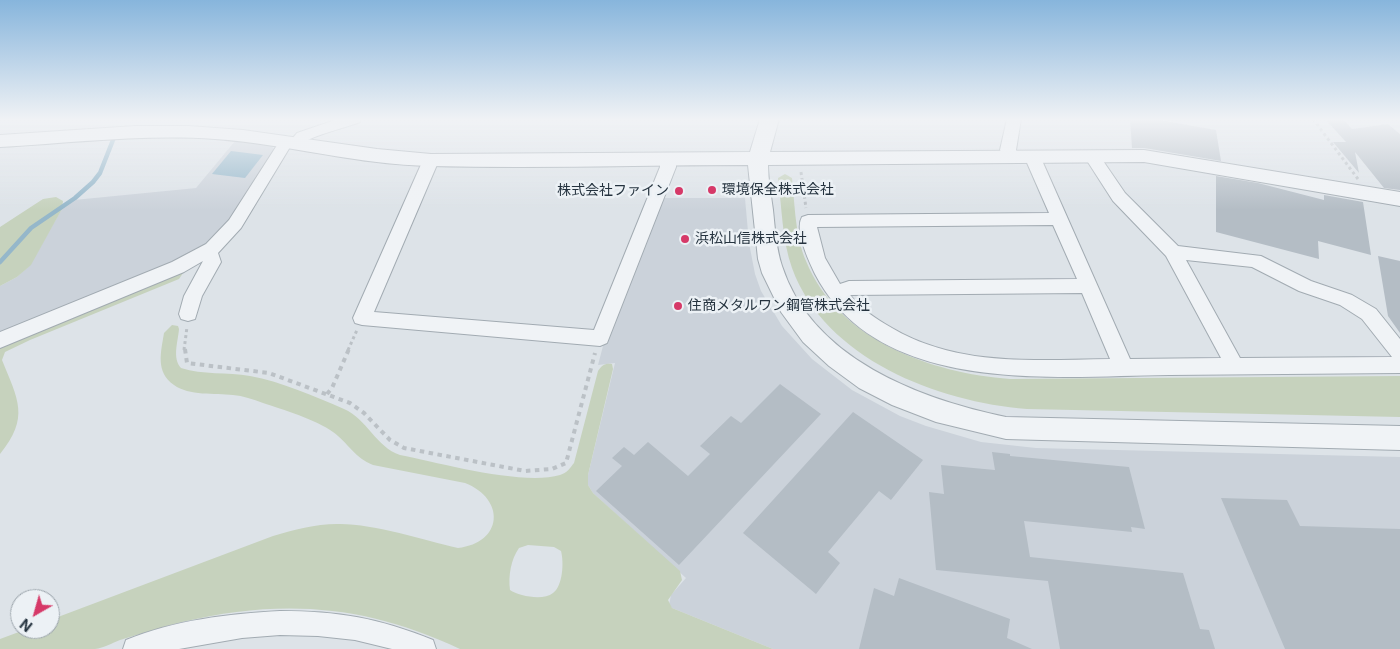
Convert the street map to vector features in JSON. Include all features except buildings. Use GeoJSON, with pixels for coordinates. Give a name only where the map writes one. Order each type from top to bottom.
{"type":"FeatureCollection","features":[{"type":"Feature","properties":{"kind":"street"},"geometry":{"type":"LineString","coordinates":[[0,340],[178,267],[206,252],[222,240],[236,224],[287,149]]}},
{"type":"Feature","properties":{"kind":"street"},"geometry":{"type":"LineString","coordinates":[[337,149],[400,158],[431,160],[1010,156],[1157,157],[1400,199]]}},
{"type":"Feature","properties":{"kind":"street"},"geometry":{"type":"LineString","coordinates":[[762,149],[758,167],[768,256],[787,303],[811,334],[844,364],[863,377],[907,400],[955,418],[981,424],[1032,430],[1400,438]]}},
{"type":"Feature","properties":{"kind":"street"},"geometry":{"type":"LineString","coordinates":[[1008,149],[1010,156]]}},
{"type":"Feature","properties":{"kind":"street"},"geometry":{"type":"LineString","coordinates":[[1032,156],[1124,368]]}},
{"type":"Feature","properties":{"kind":"street"},"geometry":{"type":"LineString","coordinates":[[1092,156],[1119,197],[1173,252],[1235,366]]}},
{"type":"Feature","properties":{"kind":"street"},"geometry":{"type":"LineString","coordinates":[[431,160],[362,318],[600,338],[668,167],[668,158]]}},
{"type":"Feature","properties":{"kind":"street"},"geometry":{"type":"LineString","coordinates":[[1060,219],[808,221],[815,258],[837,293],[863,318],[877,328],[911,346],[948,360],[1008,368],[1400,365]]}},
{"type":"Feature","properties":{"kind":"street"},"geometry":{"type":"LineString","coordinates":[[188,314],[193,296],[212,262],[211,256],[206,252]]}},
{"type":"Feature","properties":{"kind":"street"},"geometry":{"type":"LineString","coordinates":[[1173,252],[1255,261],[1305,286],[1346,300],[1369,314],[1400,353]]}},
{"type":"Feature","properties":{"kind":"street"},"geometry":{"type":"LineString","coordinates":[[837,293],[849,288],[1089,286]]}},
{"type":"Feature","properties":{"kind":"street"},"geometry":{"type":"LineString","coordinates":[[135,649],[197,632],[276,622],[314,623],[350,628],[385,636],[424,649]]}},
{"type":"Feature","properties":{"kind":"path"},"geometry":{"type":"LineString","coordinates":[[1336,149],[1368,194]]}},
{"type":"Feature","properties":{"kind":"path"},"geometry":{"type":"LineString","coordinates":[[800,164],[808,221]]}},
{"type":"Feature","properties":{"kind":"path"},"geometry":{"type":"LineString","coordinates":[[188,314],[184,354],[187,363],[269,373],[358,407],[390,440],[404,448],[525,471],[552,469],[566,463],[600,338]]}},
{"type":"Feature","properties":{"kind":"path"},"geometry":{"type":"LineString","coordinates":[[327,394],[332,388],[362,318]]}},
{"type":"Feature","properties":{"kind":"shaded area"},"geometry":{"type":"Polygon","coordinates":[[[228,149],[274,149],[229,224],[198,252],[0,335],[0,286],[17,277],[30,265],[63,207],[74,200],[196,188],[228,149]]]}},
{"type":"Feature","properties":{"kind":"shaded area"},"geometry":{"type":"Polygon","coordinates":[[[661,198],[745,198],[749,243],[755,274],[761,291],[782,326],[812,359],[852,390],[900,416],[926,426],[981,442],[1036,448],[1400,457],[1400,649],[773,649],[672,608],[669,605],[671,595],[686,578],[593,493],[588,485],[588,475],[615,363],[598,365],[603,346],[661,198]]]}},
{"type":"Feature","properties":{"kind":"green space"},"geometry":{"type":"Polygon","coordinates":[[[785,174],[792,178],[796,220],[802,251],[821,289],[840,312],[864,331],[890,347],[919,360],[949,369],[1010,379],[1400,376],[1400,417],[1027,409],[993,405],[957,397],[922,385],[888,370],[857,351],[830,327],[808,300],[792,268],[786,246],[778,178],[785,174]]]}},
{"type":"Feature","properties":{"kind":"green space"},"geometry":{"type":"Polygon","coordinates":[[[56,197],[63,201],[62,209],[31,265],[17,277],[0,286],[0,227],[43,199],[56,197]]]}},
{"type":"Feature","properties":{"kind":"green space"},"geometry":{"type":"Polygon","coordinates":[[[181,271],[183,273],[179,279],[5,352],[2,360],[13,386],[18,408],[18,419],[9,441],[0,454],[0,345],[181,271]]]}},
{"type":"Feature","properties":{"kind":"green space"},"geometry":{"type":"Polygon","coordinates":[[[172,325],[178,326],[176,355],[181,368],[198,372],[250,376],[310,394],[352,414],[384,446],[400,455],[458,468],[525,478],[544,478],[560,475],[566,472],[574,463],[598,371],[604,365],[612,364],[613,369],[588,475],[588,485],[593,493],[680,571],[682,580],[668,600],[672,608],[773,649],[460,649],[426,634],[392,623],[324,610],[290,608],[219,614],[159,628],[95,649],[0,649],[0,639],[10,635],[10,639],[60,639],[60,616],[273,536],[297,530],[321,525],[351,524],[381,529],[458,548],[473,544],[484,538],[491,529],[494,520],[493,509],[488,499],[478,490],[465,483],[373,465],[361,458],[338,436],[326,428],[309,419],[252,399],[180,389],[168,380],[164,374],[161,354],[164,333],[172,325]],[[528,545],[519,548],[511,568],[510,590],[531,597],[543,597],[553,593],[561,580],[561,551],[554,547],[528,545]]]}},
{"type":"Feature","properties":{"kind":"water"},"geometry":{"type":"Polygon","coordinates":[[[231,151],[263,155],[245,178],[212,174],[231,151]]]}},
{"type":"Feature","properties":{"kind":"waterway"},"geometry":{"type":"LineString","coordinates":[[0,262],[31,228],[75,198],[93,182],[100,173],[109,149]]}},
{"type":"Feature","properties":{"kind":"place","name":"環境保全株式会社"},"geometry":{"type":"Point","coordinates":[712,190]}},
{"type":"Feature","properties":{"kind":"place","name":"株式会社ファイン"},"geometry":{"type":"Point","coordinates":[679,191]}},
{"type":"Feature","properties":{"kind":"place","name":"浜松山信株式会社"},"geometry":{"type":"Point","coordinates":[685,239]}},
{"type":"Feature","properties":{"kind":"place","name":"住商メタルワン鋼管株式会社"},"geometry":{"type":"Point","coordinates":[678,306]}}]}
